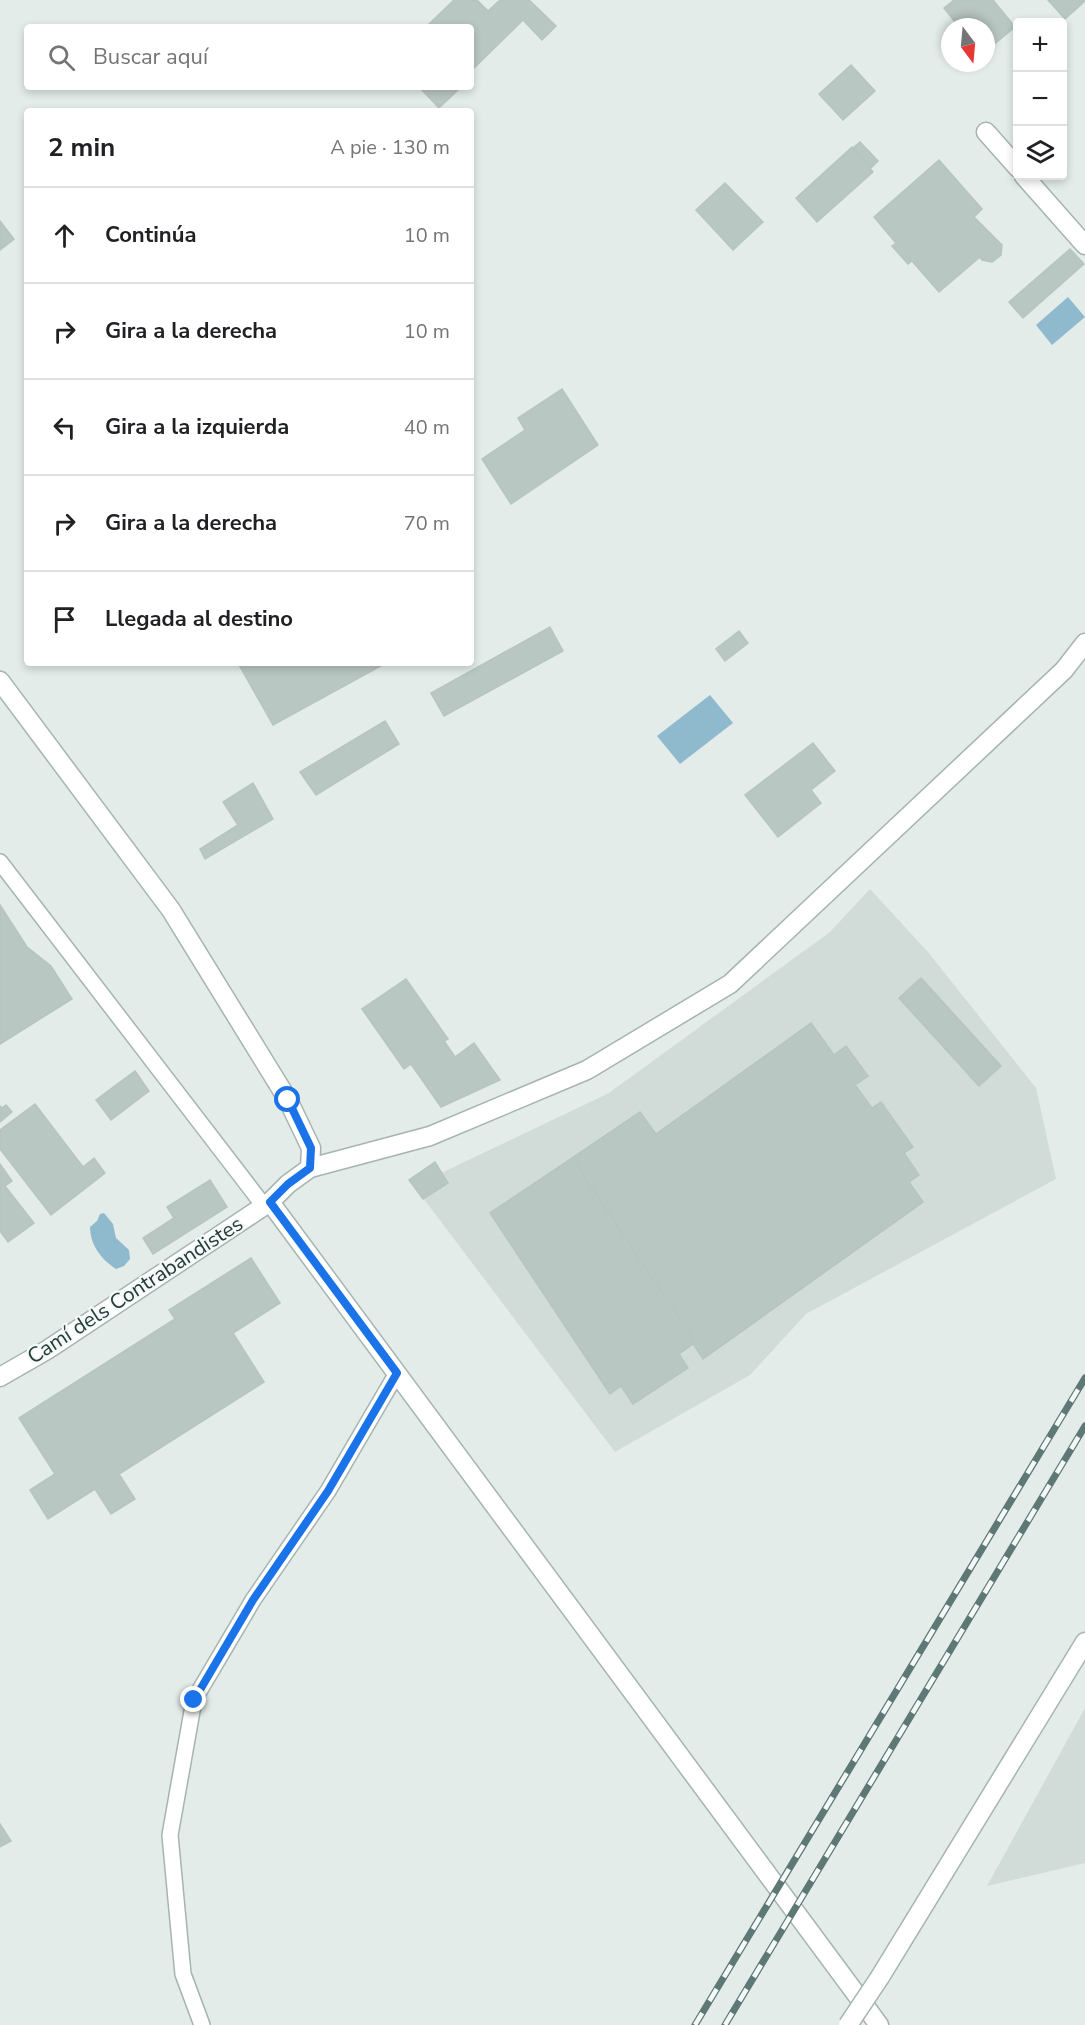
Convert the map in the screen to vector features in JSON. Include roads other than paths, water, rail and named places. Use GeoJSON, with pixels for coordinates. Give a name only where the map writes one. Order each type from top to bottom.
{"type":"FeatureCollection","features":[{"type":"Feature","properties":{"kind":"street"},"geometry":{"type":"LineString","coordinates":[[986,132],[1013,163]]}},
{"type":"Feature","properties":{"kind":"street"},"geometry":{"type":"LineString","coordinates":[[1028,180],[1085,245]]}},
{"type":"Feature","properties":{"kind":"street"},"geometry":{"type":"LineString","coordinates":[[0,681],[171,910],[288,1100],[311,1148],[310,1168],[430,1136],[587,1070],[730,984],[1064,670],[1085,643]]}},
{"type":"Feature","properties":{"kind":"street","name":"Camí dels Contrabandistes"},"geometry":{"type":"LineString","coordinates":[[0,1377],[47,1350],[267,1204],[288,1184],[310,1168]]}},
{"type":"Feature","properties":{"kind":"street"},"geometry":{"type":"LineString","coordinates":[[267,1204],[397,1373],[879,2025]]}},
{"type":"Feature","properties":{"kind":"street"},"geometry":{"type":"LineString","coordinates":[[848,2025],[880,1977],[1085,1642]]}},
{"type":"Feature","properties":{"kind":"lane"},"geometry":{"type":"LineString","coordinates":[[0,862],[267,1204]]}},
{"type":"Feature","properties":{"kind":"lane"},"geometry":{"type":"LineString","coordinates":[[202,2025],[183,1974],[170,1835],[194,1700],[253,1600],[328,1491],[397,1373]]}},
{"type":"Feature","properties":{"kind":"water"},"geometry":{"type":"Polygon","coordinates":[[[1068,297],[1085,317],[1052,345],[1036,325],[1068,297]]]}},
{"type":"Feature","properties":{"kind":"water"},"geometry":{"type":"Polygon","coordinates":[[[710,695],[733,723],[680,764],[657,736],[710,695]]]}},
{"type":"Feature","properties":{"kind":"water"},"geometry":{"type":"Polygon","coordinates":[[[104,1213],[113,1224],[116,1238],[129,1250],[130,1259],[124,1266],[116,1269],[106,1261],[92,1240],[90,1227],[97,1221],[100,1214],[104,1213]]]}},
{"type":"Feature","properties":{"kind":"railway"},"geometry":{"type":"LineString","coordinates":[[695,2025],[1085,1378]]}},
{"type":"Feature","properties":{"kind":"railway"},"geometry":{"type":"LineString","coordinates":[[725,2025],[1085,1426]]}}]}
